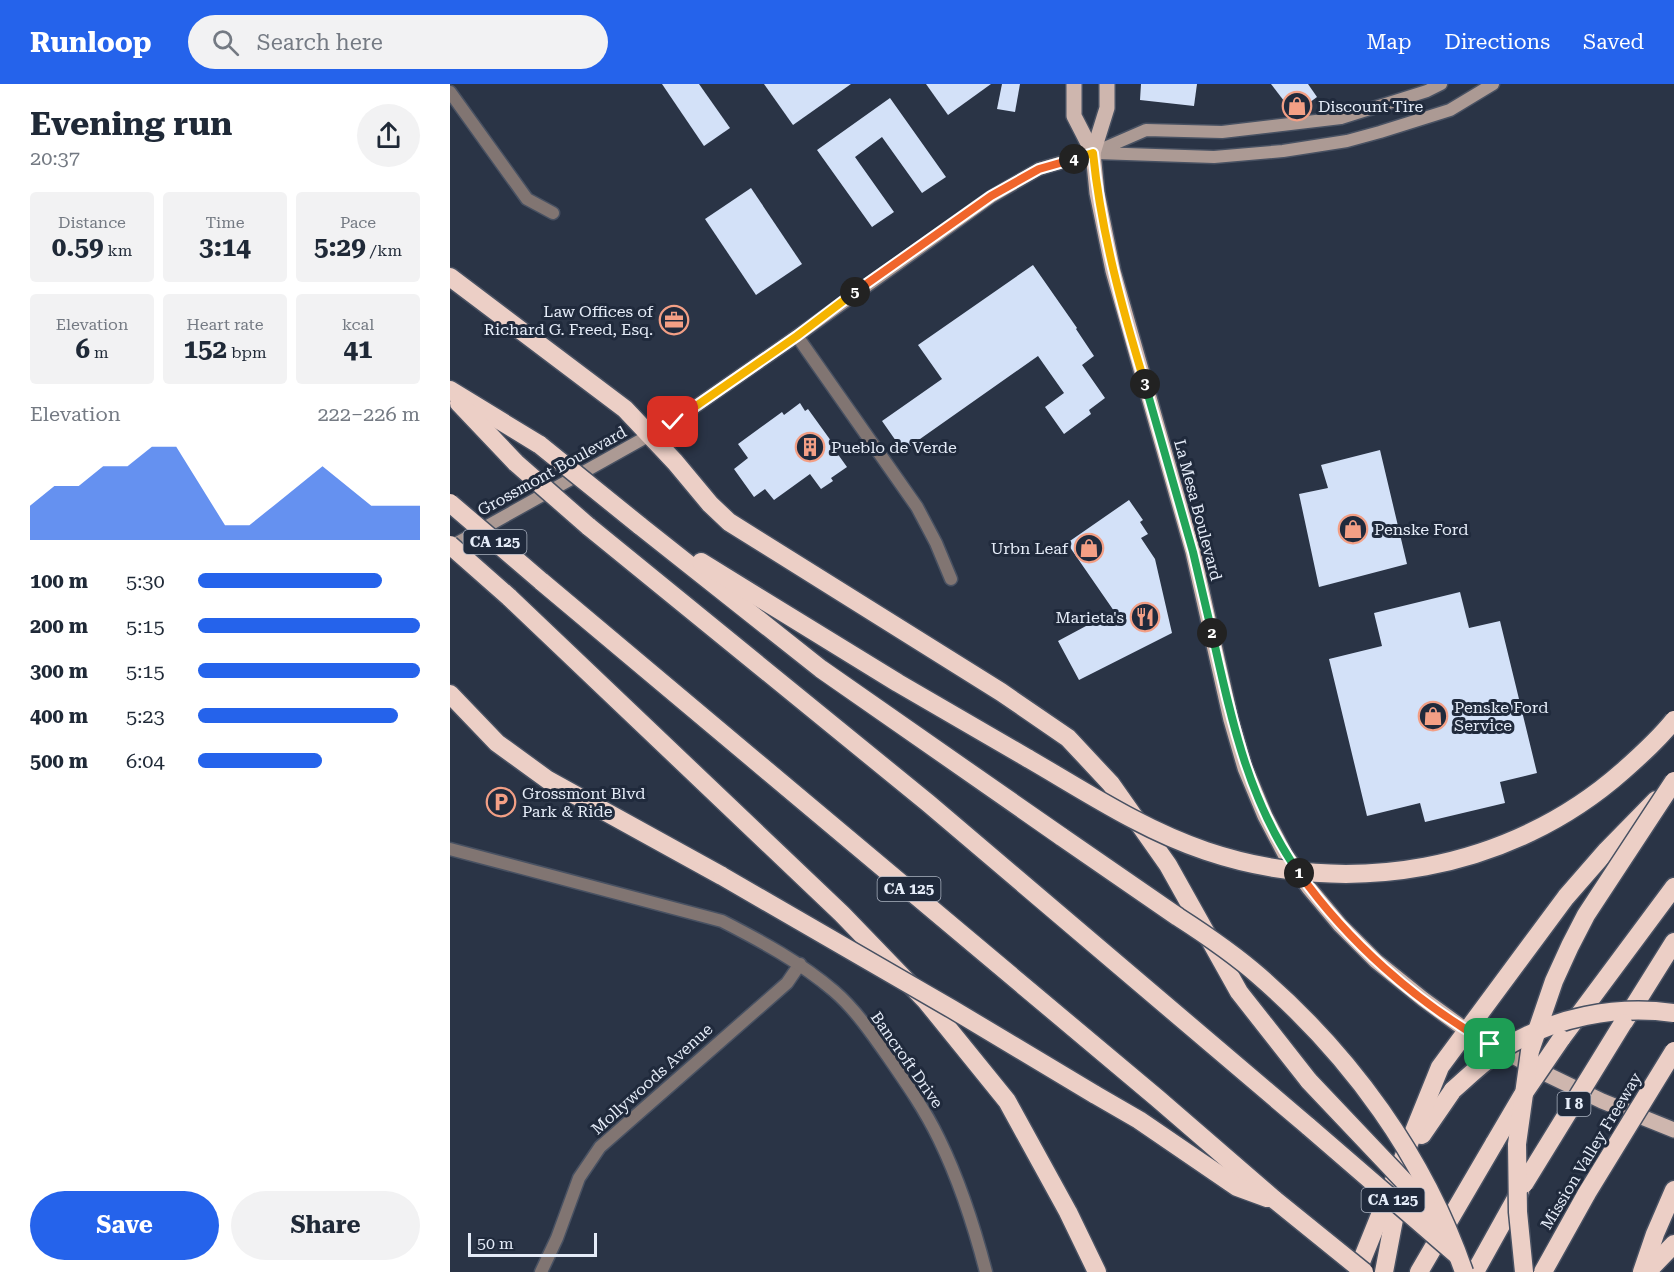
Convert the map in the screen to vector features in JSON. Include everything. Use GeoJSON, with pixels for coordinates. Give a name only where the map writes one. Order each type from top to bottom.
{"type":"FeatureCollection","features":[{"type":"Feature","properties":{"kind":"highway"},"geometry":{"type":"LineString","coordinates":[[450,277],[625,409],[729,522],[1001,692],[1068,738],[1111,784],[1168,865],[1239,992],[1309,1081],[1418,1196],[1477,1272]]}},
{"type":"Feature","properties":{"kind":"highway"},"geometry":{"type":"LineString","coordinates":[[450,392],[540,445],[821,669],[1211,939],[1258,974],[1303,1016],[1343,1060],[1381,1108],[1419,1168],[1442,1214],[1464,1272]]}},
{"type":"Feature","properties":{"kind":"highway","name":"CA 125"},"geometry":{"type":"LineString","coordinates":[[450,392],[516,463],[588,526],[928,803],[1477,1272]]}},
{"type":"Feature","properties":{"kind":"highway","name":"CA 125"},"geometry":{"type":"LineString","coordinates":[[450,503],[1275,1200],[1364,1272]]}},
{"type":"Feature","properties":{"kind":"highway"},"geometry":{"type":"LineString","coordinates":[[639,525],[790,615],[898,683],[1165,835],[1204,850],[1270,868],[1303,873],[1367,874],[1414,869],[1458,860],[1499,846],[1538,830],[1609,784],[1647,750],[1674,720]]}},
{"type":"Feature","properties":{"kind":"highway"},"geometry":{"type":"LineString","coordinates":[[450,546],[509,597],[842,914],[926,1001],[1006,1101],[1068,1212],[1097,1272]]}},
{"type":"Feature","properties":{"kind":"highway"},"geometry":{"type":"LineString","coordinates":[[450,694],[497,742],[548,780],[722,876],[952,1009],[1139,1120],[1237,1187],[1275,1200]]}},
{"type":"Feature","properties":{"kind":"highway"},"geometry":{"type":"LineString","coordinates":[[1357,1272],[1440,1067],[1566,897],[1607,850],[1674,781]]}},
{"type":"Feature","properties":{"kind":"highway"},"geometry":{"type":"LineString","coordinates":[[1524,1272],[1518,1212],[1517,1144],[1530,1051],[1554,981],[1586,915],[1674,781]]}},
{"type":"Feature","properties":{"kind":"highway"},"geometry":{"type":"LineString","coordinates":[[1419,1272],[1522,1096],[1561,1039],[1674,887]]}},
{"type":"Feature","properties":{"kind":"highway","name":"I 8"},"geometry":{"type":"LineString","coordinates":[[1477,1272],[1524,1185],[1674,942]]}},
{"type":"Feature","properties":{"kind":"highway"},"geometry":{"type":"LineString","coordinates":[[1384,1272],[1395,1214],[1415,1148],[1433,1118],[1454,1090],[1480,1066],[1503,1049],[1532,1034],[1581,1017],[1612,1011],[1637,1010],[1674,1013]]}},
{"type":"Feature","properties":{"kind":"highway","name":"Mission Valley Freeway"},"geometry":{"type":"LineString","coordinates":[[1543,1272],[1587,1193],[1674,1051]]}},
{"type":"Feature","properties":{"kind":"highway"},"geometry":{"type":"LineString","coordinates":[[1642,1272],[1674,1190]]}},
{"type":"Feature","properties":{"kind":"highway"},"geometry":{"type":"LineString","coordinates":[[1647,1272],[1674,1244]]}},
{"type":"Feature","properties":{"kind":"main road","name":"La Mesa Boulevard"},"geometry":{"type":"LineString","coordinates":[[1074,84],[1074,116],[1093,153],[1097,193],[1113,271],[1193,552],[1231,720],[1245,768],[1265,816],[1285,854],[1309,888],[1340,925],[1376,961],[1422,999],[1467,1031],[1546,1074],[1602,1101],[1674,1130]]}},
{"type":"Feature","properties":{"kind":"main road","name":"La Mesa Boulevard"},"geometry":{"type":"LineString","coordinates":[[1093,153],[1107,108],[1107,84]]}},
{"type":"Feature","properties":{"kind":"main road","name":"Grossmont Boulevard"},"geometry":{"type":"LineString","coordinates":[[450,546],[651,435],[797,336],[991,196],[1039,169],[1093,153],[1146,130],[1222,132],[1346,118],[1441,84]]}},
{"type":"Feature","properties":{"kind":"main road","name":"Grossmont Boulevard"},"geometry":{"type":"LineString","coordinates":[[1093,153],[1214,157],[1283,151],[1347,141],[1450,110],[1493,84]]}},
{"type":"Feature","properties":{"kind":"street"},"geometry":{"type":"LineString","coordinates":[[450,92],[527,199],[553,213]]}},
{"type":"Feature","properties":{"kind":"street"},"geometry":{"type":"LineString","coordinates":[[797,336],[917,507],[936,543],[951,579]]}},
{"type":"Feature","properties":{"kind":"street","name":"Bancroft Drive"},"geometry":{"type":"LineString","coordinates":[[450,849],[722,921],[800,964],[835,992],[875,1037],[911,1090],[939,1138],[960,1186],[974,1226],[986,1272]]}},
{"type":"Feature","properties":{"kind":"street","name":"Mollywoods Avenue"},"geometry":{"type":"LineString","coordinates":[[541,1272],[557,1238],[579,1178],[600,1147],[787,983],[800,964]]}},
{"type":"Feature","properties":{"kind":"building"},"geometry":{"type":"Polygon","coordinates":[[[662,84],[699,84],[730,128],[704,146],[662,84]]]}},
{"type":"Feature","properties":{"kind":"building"},"geometry":{"type":"Polygon","coordinates":[[[764,84],[851,84],[793,125],[764,84]]]}},
{"type":"Feature","properties":{"kind":"building"},"geometry":{"type":"Polygon","coordinates":[[[926,84],[991,84],[948,115],[926,84]]]}},
{"type":"Feature","properties":{"kind":"building"},"geometry":{"type":"Polygon","coordinates":[[[1002,84],[1020,84],[1015,112],[997,109],[1002,84]]]}},
{"type":"Feature","properties":{"kind":"building"},"geometry":{"type":"Polygon","coordinates":[[[1141,84],[1197,84],[1194,106],[1140,100],[1141,84]]]}},
{"type":"Feature","properties":{"kind":"building","name":"Discount Tire"},"geometry":{"type":"Polygon","coordinates":[[[1271,84],[1308,84],[1317,97],[1294,114],[1271,84]]]}},
{"type":"Feature","properties":{"kind":"building"},"geometry":{"type":"Polygon","coordinates":[[[890,98],[946,177],[922,193],[882,137],[855,157],[894,212],[872,227],[817,150],[890,98]]]}},
{"type":"Feature","properties":{"kind":"building"},"geometry":{"type":"Polygon","coordinates":[[[751,188],[802,264],[756,295],[705,219],[751,188]]]}},
{"type":"Feature","properties":{"kind":"building"},"geometry":{"type":"Polygon","coordinates":[[[1033,265],[1094,356],[1082,365],[1105,398],[1089,410],[1091,414],[1064,434],[1045,407],[1064,393],[1038,356],[903,451],[882,421],[942,379],[918,345],[1033,265]]]}},
{"type":"Feature","properties":{"kind":"building"},"geometry":{"type":"Polygon","coordinates":[[[800,403],[805,411],[808,409],[847,467],[831,478],[833,481],[821,489],[810,474],[774,500],[765,489],[754,497],[734,469],[748,458],[738,444],[782,412],[784,415],[800,403]]]}},
{"type":"Feature","properties":{"kind":"building","name":"Penske Ford"},"geometry":{"type":"Polygon","coordinates":[[[1380,450],[1407,564],[1319,587],[1299,494],[1328,488],[1321,465],[1380,450]]]}},
{"type":"Feature","properties":{"kind":"building"},"geometry":{"type":"Polygon","coordinates":[[[1129,500],[1143,520],[1140,522],[1148,534],[1141,538],[1155,559],[1172,633],[1079,680],[1058,641],[1114,611],[1067,543],[1129,500]]]}},
{"type":"Feature","properties":{"kind":"building","name":"Penske Ford Service"},"geometry":{"type":"Polygon","coordinates":[[[1460,592],[1469,628],[1500,621],[1537,773],[1500,782],[1505,803],[1425,822],[1420,803],[1367,816],[1329,659],[1382,646],[1374,613],[1460,592]]]}},
{"type":"Feature","properties":{"kind":"place","name":"Discount Tire"},"geometry":{"type":"Point","coordinates":[1297,106]}},
{"type":"Feature","properties":{"kind":"place","name":"Law Offices of Richard G. Freed, Esq."},"geometry":{"type":"Point","coordinates":[674,320]}},
{"type":"Feature","properties":{"kind":"place","name":"Pueblo de Verde"},"geometry":{"type":"Point","coordinates":[810,447]}},
{"type":"Feature","properties":{"kind":"place","name":"Penske Ford"},"geometry":{"type":"Point","coordinates":[1353,529]}},
{"type":"Feature","properties":{"kind":"place","name":"Urbn Leaf"},"geometry":{"type":"Point","coordinates":[1089,548]}},
{"type":"Feature","properties":{"kind":"place","name":"Marieta's"},"geometry":{"type":"Point","coordinates":[1145,617]}},
{"type":"Feature","properties":{"kind":"place","name":"Penske Ford Service"},"geometry":{"type":"Point","coordinates":[1433,716]}},
{"type":"Feature","properties":{"kind":"place","name":"Grossmont Blvd Park & Ride"},"geometry":{"type":"Point","coordinates":[501,802]}},
{"type":"Feature","properties":{"kind":"route"},"geometry":{"type":"LineString","coordinates":[[673,422],[991,196],[1039,169],[1093,153],[1097,193],[1113,271],[1193,552],[1231,720],[1245,768],[1265,816],[1285,854],[1309,888],[1340,925],[1376,961],[1422,999],[1467,1031],[1490,1044]]}}]}
